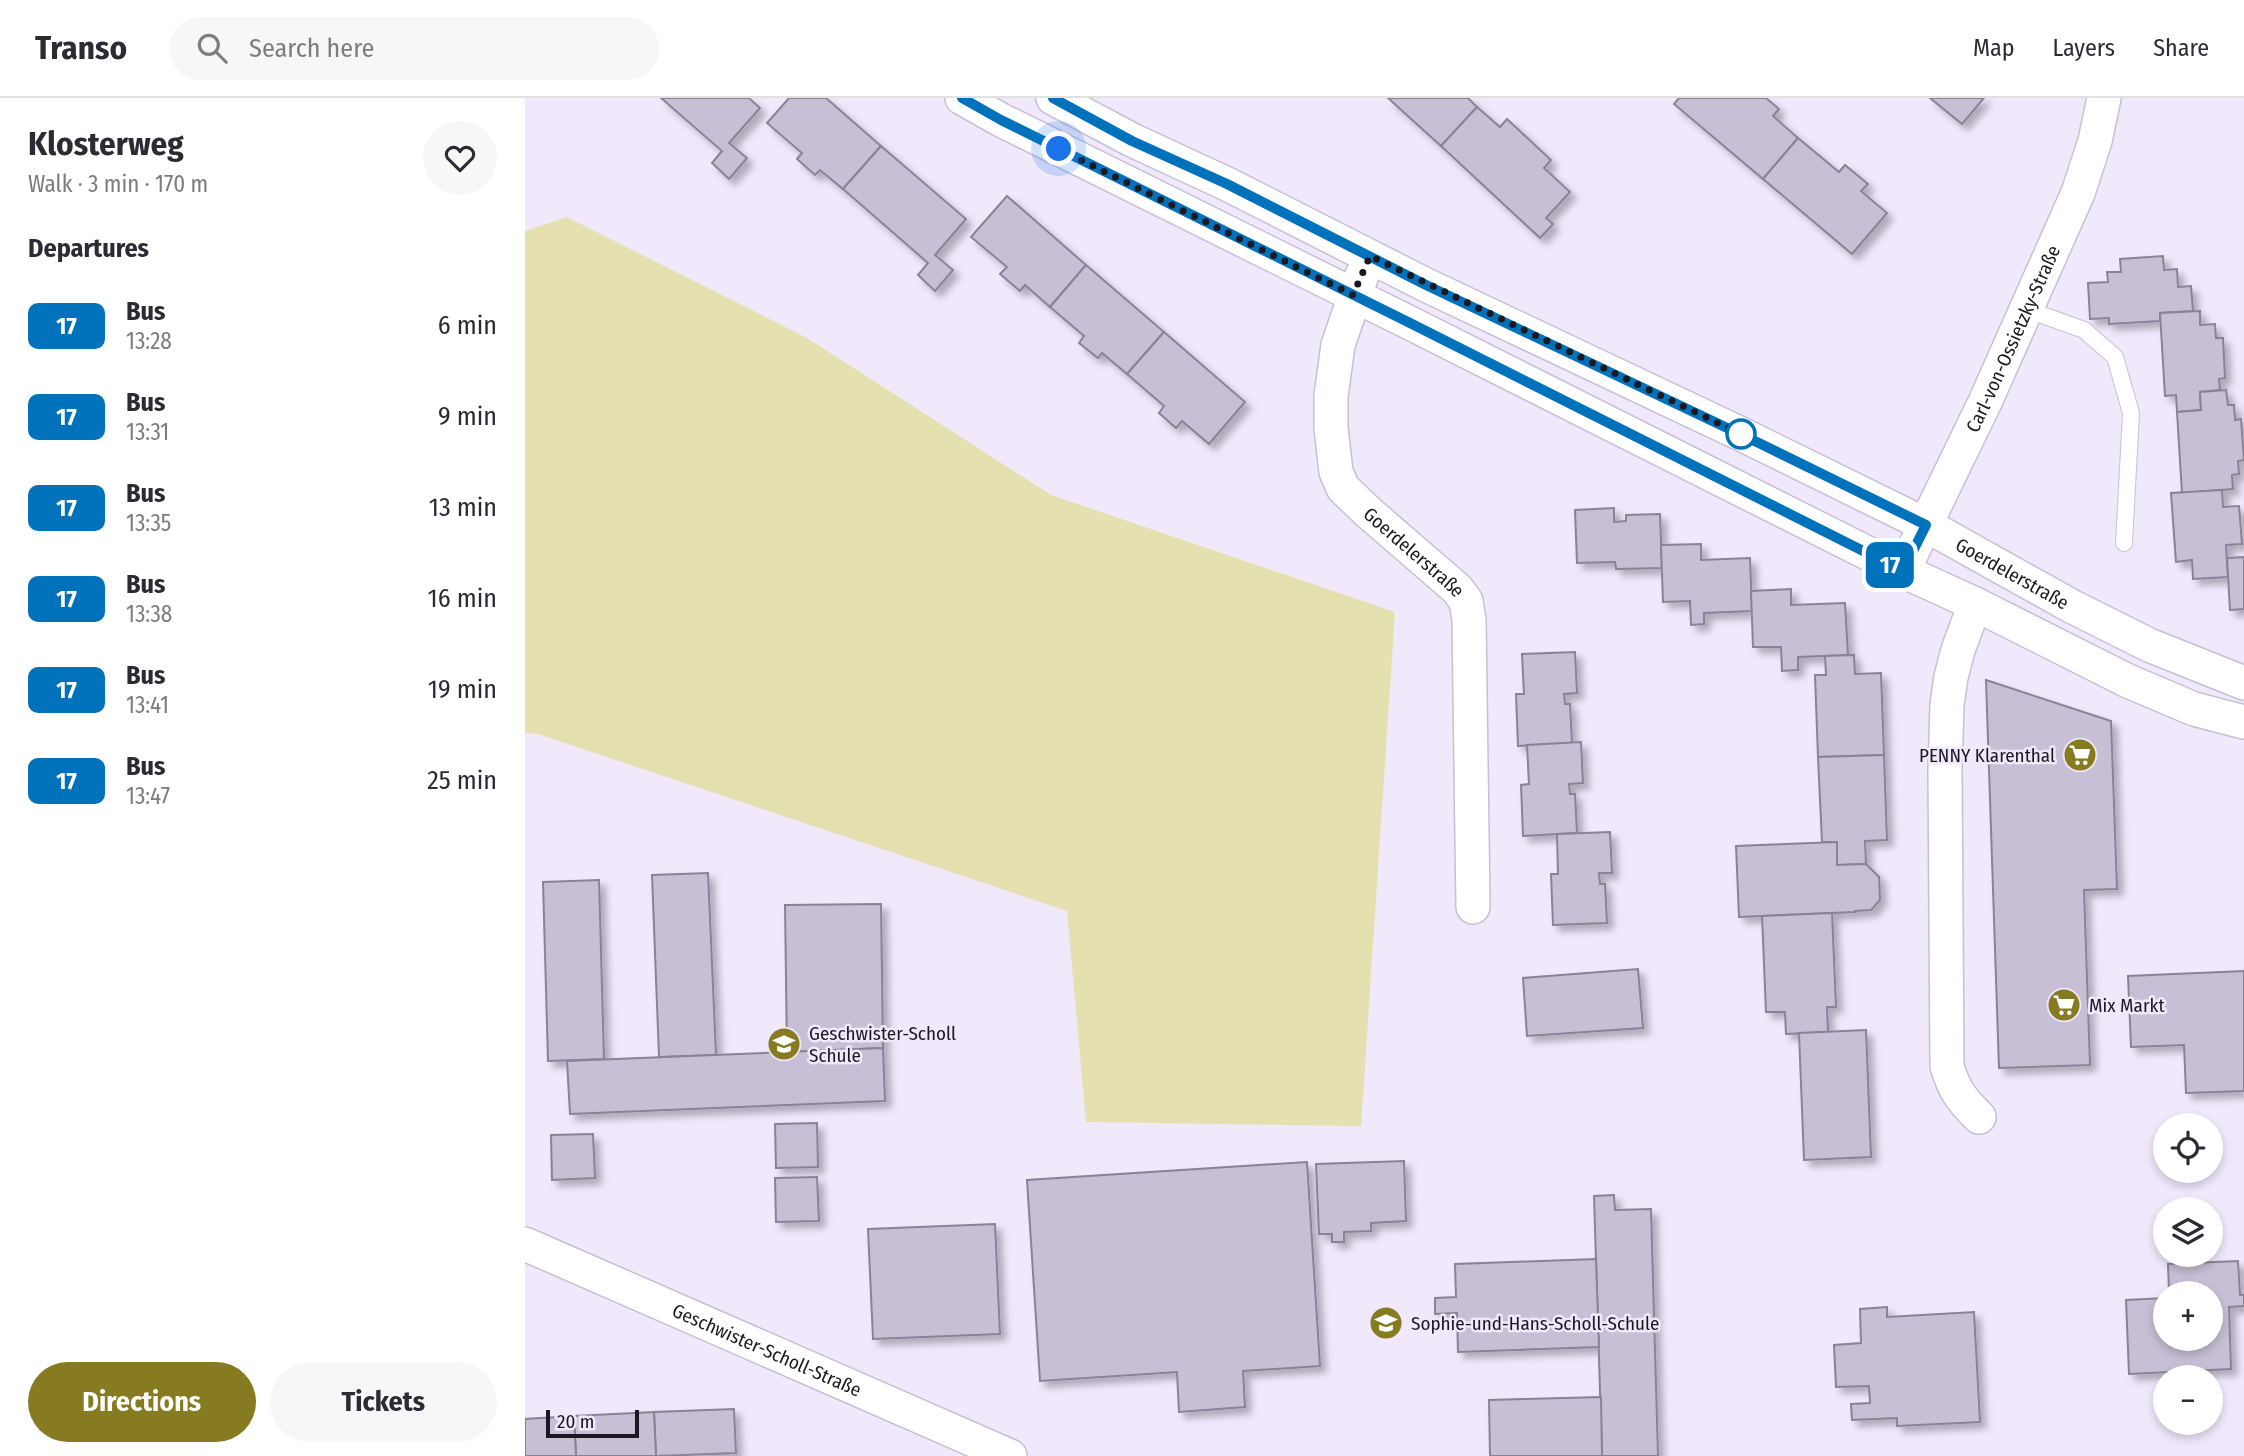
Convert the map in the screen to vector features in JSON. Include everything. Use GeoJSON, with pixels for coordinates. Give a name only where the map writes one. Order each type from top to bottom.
{"type":"FeatureCollection","features":[{"type":"Feature","properties":{"kind":"street"},"geometry":{"type":"LineString","coordinates":[[962,98],[1001,120],[2128,681],[2194,709],[2244,722]]}},
{"type":"Feature","properties":{"kind":"street","name":"Goerdelerstraße"},"geometry":{"type":"LineString","coordinates":[[1053,98],[1132,141],[1227,184],[1926,525],[2071,606],[2149,645],[2244,682]]}},
{"type":"Feature","properties":{"kind":"street","name":"Carl-von-Ossietzky-Straße"},"geometry":{"type":"LineString","coordinates":[[1903,571],[2078,193],[2095,141],[2104,98]]}},
{"type":"Feature","properties":{"kind":"street","name":"Goerdelerstraße"},"geometry":{"type":"LineString","coordinates":[[1370,256],[1353,295],[1338,345],[1331,396],[1331,428],[1336,472],[1343,488],[1457,589],[1465,601],[1469,620],[1473,906]]}},
{"type":"Feature","properties":{"kind":"street"},"geometry":{"type":"LineString","coordinates":[[1975,604],[1958,650],[1947,705],[1947,1066],[1952,1084],[1961,1099],[1979,1117]]}},
{"type":"Feature","properties":{"kind":"street","name":"Geschwister-Scholl-Straße"},"geometry":{"type":"LineString","coordinates":[[525,1244],[1010,1456]]}},
{"type":"Feature","properties":{"kind":"lane"},"geometry":{"type":"LineString","coordinates":[[2026,309],[2084,330],[2115,357],[2131,413],[2124,543]]}},
{"type":"Feature","properties":{"kind":"shaded area"},"geometry":{"type":"Polygon","coordinates":[[[567,217],[807,338],[1051,495],[1395,612],[1361,1126],[1086,1122],[1067,911],[538,734],[525,733],[525,231],[567,217]]]}},
{"type":"Feature","properties":{"kind":"building"},"geometry":{"type":"Polygon","coordinates":[[[661,98],[749,98],[760,108],[729,143],[747,158],[729,179],[712,163],[722,151],[661,98]]]}},
{"type":"Feature","properties":{"kind":"building"},"geometry":{"type":"Polygon","coordinates":[[[789,98],[826,98],[881,146],[843,189],[820,170],[815,175],[797,159],[802,153],[767,123],[789,98]]]}},
{"type":"Feature","properties":{"kind":"building"},"geometry":{"type":"Polygon","coordinates":[[[1388,98],[1468,98],[1477,107],[1441,146],[1388,98]]]}},
{"type":"Feature","properties":{"kind":"building"},"geometry":{"type":"Polygon","coordinates":[[[1679,98],[1766,98],[1779,109],[1773,116],[1798,138],[1763,179],[1674,104],[1679,98]]]}},
{"type":"Feature","properties":{"kind":"building"},"geometry":{"type":"Polygon","coordinates":[[[1930,98],[1984,98],[1962,124],[1930,98]]]}},
{"type":"Feature","properties":{"kind":"building"},"geometry":{"type":"Polygon","coordinates":[[[1477,107],[1500,127],[1507,119],[1551,160],[1544,168],[1570,192],[1546,218],[1553,224],[1540,238],[1441,146],[1477,107]]]}},
{"type":"Feature","properties":{"kind":"building"},"geometry":{"type":"Polygon","coordinates":[[[1798,138],[1839,172],[1845,165],[1868,184],[1861,191],[1887,213],[1852,254],[1763,179],[1798,138]]]}},
{"type":"Feature","properties":{"kind":"building"},"geometry":{"type":"Polygon","coordinates":[[[881,146],[966,219],[935,255],[953,270],[935,291],[918,275],[928,263],[843,189],[881,146]]]}},
{"type":"Feature","properties":{"kind":"building"},"geometry":{"type":"Polygon","coordinates":[[[1007,196],[1086,265],[1050,307],[1025,285],[1020,291],[1000,274],[1007,267],[971,237],[1007,196]]]}},
{"type":"Feature","properties":{"kind":"building"},"geometry":{"type":"Polygon","coordinates":[[[2163,256],[2164,270],[2177,269],[2178,287],[2191,286],[2193,311],[2160,313],[2160,321],[2109,324],[2109,318],[2090,319],[2088,283],[2108,282],[2107,272],[2121,272],[2120,259],[2163,256]]]}},
{"type":"Feature","properties":{"kind":"building"},"geometry":{"type":"Polygon","coordinates":[[[1086,265],[1164,332],[1127,374],[1102,353],[1098,358],[1079,343],[1084,336],[1050,307],[1086,265]]]}},
{"type":"Feature","properties":{"kind":"building"},"geometry":{"type":"Polygon","coordinates":[[[2200,311],[2200,325],[2215,324],[2216,338],[2223,338],[2225,378],[2219,379],[2220,390],[2200,392],[2201,410],[2177,412],[2176,395],[2165,396],[2160,313],[2200,311]]]}},
{"type":"Feature","properties":{"kind":"building"},"geometry":{"type":"Polygon","coordinates":[[[1164,332],[1245,402],[1209,444],[1182,421],[1176,428],[1159,413],[1164,406],[1127,374],[1164,332]]]}},
{"type":"Feature","properties":{"kind":"building"},"geometry":{"type":"Polygon","coordinates":[[[2226,390],[2228,405],[2234,405],[2235,420],[2241,419],[2244,460],[2238,461],[2239,474],[2232,475],[2233,489],[2182,493],[2177,412],[2201,410],[2200,392],[2226,390]]]}},
{"type":"Feature","properties":{"kind":"building"},"geometry":{"type":"Polygon","coordinates":[[[2222,490],[2223,507],[2239,506],[2242,544],[2226,545],[2228,577],[2193,579],[2192,560],[2176,562],[2171,493],[2222,490]]]}},
{"type":"Feature","properties":{"kind":"building"},"geometry":{"type":"Polygon","coordinates":[[[1614,508],[1614,522],[1626,521],[1626,515],[1660,514],[1662,568],[1616,569],[1615,562],[1577,563],[1575,510],[1614,508]]]}},
{"type":"Feature","properties":{"kind":"building"},"geometry":{"type":"Polygon","coordinates":[[[1701,544],[1701,560],[1750,558],[1752,611],[1704,613],[1704,624],[1691,625],[1690,601],[1663,602],[1661,545],[1701,544]]]}},
{"type":"Feature","properties":{"kind":"building"},"geometry":{"type":"Polygon","coordinates":[[[2244,557],[2244,609],[2230,610],[2227,558],[2244,557]]]}},
{"type":"Feature","properties":{"kind":"building"},"geometry":{"type":"Polygon","coordinates":[[[1791,589],[1791,605],[1845,603],[1848,655],[1798,657],[1798,670],[1782,671],[1781,647],[1753,647],[1751,591],[1791,589]]]}},
{"type":"Feature","properties":{"kind":"building"},"geometry":{"type":"Polygon","coordinates":[[[1575,652],[1577,693],[1564,694],[1565,704],[1570,704],[1572,743],[1518,746],[1516,694],[1524,694],[1522,654],[1575,652]]]}},
{"type":"Feature","properties":{"kind":"building"},"geometry":{"type":"Polygon","coordinates":[[[1854,655],[1855,674],[1881,673],[1884,755],[1818,757],[1815,675],[1826,675],[1825,656],[1854,655]]]}},
{"type":"Feature","properties":{"kind":"building"},"geometry":{"type":"Polygon","coordinates":[[[1986,680],[2111,721],[2117,889],[2084,890],[2090,1065],[1999,1068],[1986,680]]]}},
{"type":"Feature","properties":{"kind":"building"},"geometry":{"type":"Polygon","coordinates":[[[1581,742],[1583,783],[1569,784],[1570,794],[1575,794],[1577,833],[1523,836],[1521,785],[1529,784],[1527,745],[1581,742]]]}},
{"type":"Feature","properties":{"kind":"building"},"geometry":{"type":"Polygon","coordinates":[[[1884,755],[1887,840],[1865,841],[1866,864],[1837,865],[1837,842],[1822,842],[1818,757],[1884,755]]]}},
{"type":"Feature","properties":{"kind":"building"},"geometry":{"type":"Polygon","coordinates":[[[1610,832],[1612,873],[1599,873],[1600,884],[1605,884],[1607,923],[1553,925],[1551,874],[1558,874],[1557,834],[1610,832]]]}},
{"type":"Feature","properties":{"kind":"building"},"geometry":{"type":"Polygon","coordinates":[[[1837,842],[1837,865],[1866,864],[1879,877],[1880,900],[1871,910],[1739,917],[1736,846],[1837,842]]]}},
{"type":"Feature","properties":{"kind":"building"},"geometry":{"type":"Polygon","coordinates":[[[708,873],[716,1055],[659,1057],[652,875],[708,873]]]}},
{"type":"Feature","properties":{"kind":"building"},"geometry":{"type":"Polygon","coordinates":[[[599,880],[604,1059],[548,1061],[543,882],[599,880]]]}},
{"type":"Feature","properties":{"kind":"building"},"geometry":{"type":"Polygon","coordinates":[[[881,904],[883,1048],[787,1052],[785,905],[881,904]]]}},
{"type":"Feature","properties":{"kind":"building"},"geometry":{"type":"Polygon","coordinates":[[[1832,913],[1836,1007],[1827,1007],[1828,1032],[1786,1034],[1785,1012],[1766,1012],[1762,916],[1832,913]]]}},
{"type":"Feature","properties":{"kind":"building"},"geometry":{"type":"Polygon","coordinates":[[[1638,969],[1643,1028],[1527,1036],[1523,978],[1638,969]]]}},
{"type":"Feature","properties":{"kind":"building"},"geometry":{"type":"Polygon","coordinates":[[[2244,971],[2244,1091],[2186,1093],[2184,1045],[2131,1047],[2128,976],[2244,971]]]}},
{"type":"Feature","properties":{"kind":"building"},"geometry":{"type":"Polygon","coordinates":[[[1866,1030],[1871,1157],[1804,1160],[1799,1033],[1866,1030]]]}},
{"type":"Feature","properties":{"kind":"building"},"geometry":{"type":"Polygon","coordinates":[[[883,1048],[885,1101],[570,1114],[567,1061],[883,1048]]]}},
{"type":"Feature","properties":{"kind":"building"},"geometry":{"type":"Polygon","coordinates":[[[817,1123],[818,1167],[776,1168],[775,1124],[817,1123]]]}},
{"type":"Feature","properties":{"kind":"building"},"geometry":{"type":"Polygon","coordinates":[[[593,1134],[595,1178],[552,1180],[551,1135],[593,1134]]]}},
{"type":"Feature","properties":{"kind":"building"},"geometry":{"type":"Polygon","coordinates":[[[1404,1161],[1406,1221],[1371,1223],[1371,1231],[1344,1232],[1344,1242],[1332,1242],[1332,1234],[1319,1234],[1316,1164],[1404,1161]]]}},
{"type":"Feature","properties":{"kind":"building"},"geometry":{"type":"Polygon","coordinates":[[[1307,1162],[1320,1366],[1243,1371],[1245,1407],[1179,1412],[1177,1372],[1040,1381],[1027,1180],[1307,1162]]]}},
{"type":"Feature","properties":{"kind":"building"},"geometry":{"type":"Polygon","coordinates":[[[817,1177],[819,1221],[776,1222],[775,1178],[817,1177]]]}},
{"type":"Feature","properties":{"kind":"building"},"geometry":{"type":"Polygon","coordinates":[[[1614,1195],[1615,1210],[1651,1209],[1658,1456],[1602,1456],[1594,1196],[1614,1195]]]}},
{"type":"Feature","properties":{"kind":"building"},"geometry":{"type":"Polygon","coordinates":[[[995,1224],[1000,1334],[873,1339],[868,1229],[995,1224]]]}},
{"type":"Feature","properties":{"kind":"building"},"geometry":{"type":"Polygon","coordinates":[[[1596,1259],[1599,1347],[1458,1352],[1457,1313],[1435,1314],[1435,1298],[1456,1297],[1455,1264],[1596,1259]]]}},
{"type":"Feature","properties":{"kind":"building"},"geometry":{"type":"Polygon","coordinates":[[[2238,1261],[2240,1295],[2244,1295],[2244,1306],[2229,1307],[2231,1369],[2223,1369],[2223,1365],[2153,1365],[2153,1373],[2129,1374],[2126,1300],[2153,1299],[2153,1351],[2223,1351],[2223,1281],[2169,1281],[2168,1267],[2223,1267],[2223,1262],[2238,1261]]]}},
{"type":"Feature","properties":{"kind":"building"},"geometry":{"type":"Polygon","coordinates":[[[1887,1307],[1887,1317],[1974,1312],[1980,1422],[1897,1426],[1897,1418],[1852,1420],[1851,1404],[1870,1403],[1869,1386],[1836,1387],[1834,1345],[1861,1343],[1860,1309],[1887,1307]]]}},
{"type":"Feature","properties":{"kind":"building"},"geometry":{"type":"Polygon","coordinates":[[[1601,1397],[1602,1456],[1490,1456],[1489,1400],[1601,1397]]]}},
{"type":"Feature","properties":{"kind":"building"},"geometry":{"type":"Polygon","coordinates":[[[734,1409],[736,1453],[656,1456],[654,1412],[734,1409]]]}},
{"type":"Feature","properties":{"kind":"building"},"geometry":{"type":"Polygon","coordinates":[[[654,1412],[656,1456],[576,1456],[574,1416],[654,1412]]]}},
{"type":"Feature","properties":{"kind":"building"},"geometry":{"type":"Polygon","coordinates":[[[574,1416],[576,1456],[525,1456],[525,1419],[574,1416]]]}},
{"type":"Feature","properties":{"kind":"bus line","name":"17"},"geometry":{"type":"LineString","coordinates":[[962,98],[1001,120],[1903,571],[1926,525],[1426,285],[1227,184],[1132,141],[1053,98]]}},
{"type":"Feature","properties":{"kind":"place","name":"PENNY Klarenthal"},"geometry":{"type":"Point","coordinates":[2080,755]}},
{"type":"Feature","properties":{"kind":"place","name":"Mix Markt"},"geometry":{"type":"Point","coordinates":[2064,1005]}},
{"type":"Feature","properties":{"kind":"place","name":"Geschwister-Scholl Schule"},"geometry":{"type":"Point","coordinates":[784,1044]}},
{"type":"Feature","properties":{"kind":"place","name":"Sophie-und-Hans-Scholl-Schule"},"geometry":{"type":"Point","coordinates":[1386,1323]}},
{"type":"Feature","properties":{"kind":"route"},"geometry":{"type":"LineString","coordinates":[[1059,149],[1353,295],[1370,256],[1741,434]]}}]}
